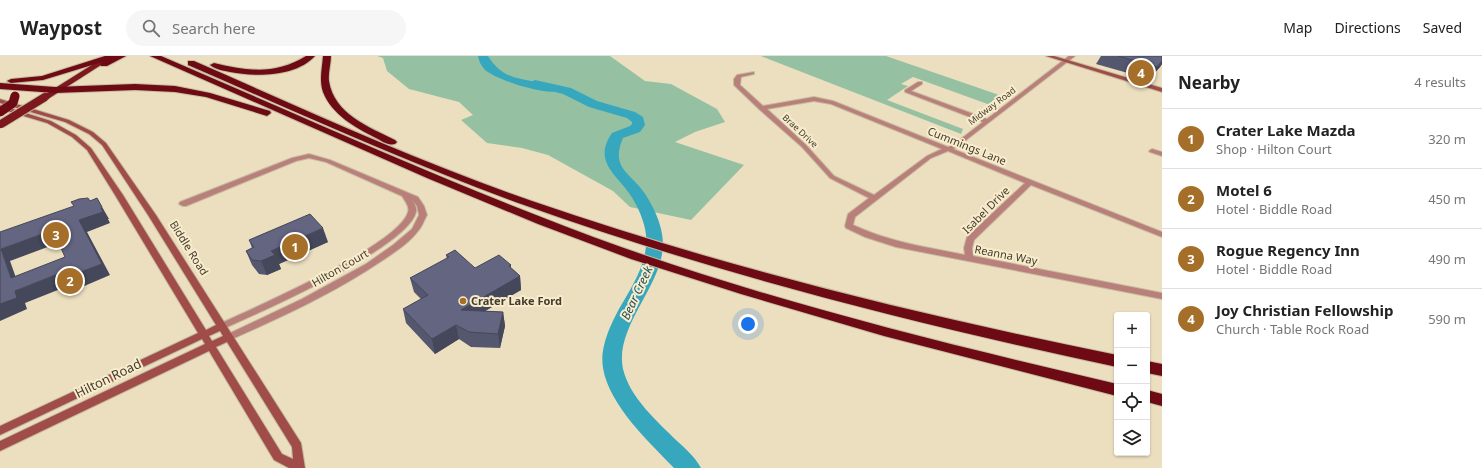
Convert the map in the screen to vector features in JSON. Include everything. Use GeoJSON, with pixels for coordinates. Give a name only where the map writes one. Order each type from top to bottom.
{"type":"FeatureCollection","features":[{"type":"Feature","properties":{"kind":"highway"},"geometry":{"type":"LineString","coordinates":[[154,56],[467,193],[598,243],[682,272],[898,336],[1012,366],[1114,389]]}},
{"type":"Feature","properties":{"kind":"highway"},"geometry":{"type":"LineString","coordinates":[[175,56],[432,166],[525,202],[604,229],[764,278],[879,309],[1114,360]]}},
{"type":"Feature","properties":{"kind":"highway"},"geometry":{"type":"LineString","coordinates":[[189,56],[226,70],[255,73],[288,67],[311,56]]}},
{"type":"Feature","properties":{"kind":"highway"},"geometry":{"type":"LineString","coordinates":[[327,56],[325,79],[326,88],[338,108],[350,119],[416,154],[432,166]]}},
{"type":"Feature","properties":{"kind":"highway"},"geometry":{"type":"LineString","coordinates":[[1,124],[86,71],[115,57]]}},
{"type":"Feature","properties":{"kind":"highway"},"geometry":{"type":"LineString","coordinates":[[0,79],[13,81],[43,78],[115,57]]}},
{"type":"Feature","properties":{"kind":"highway"},"geometry":{"type":"LineString","coordinates":[[0,86],[56,90],[135,87],[183,90],[235,103],[298,125],[312,126]]}},
{"type":"Feature","properties":{"kind":"highway"},"geometry":{"type":"LineString","coordinates":[[0,90],[11,92],[15,96],[13,103],[0,112]]}},
{"type":"Feature","properties":{"kind":"highway"},"geometry":{"type":"LineString","coordinates":[[1150,368],[1162,370]]}},
{"type":"Feature","properties":{"kind":"highway"},"geometry":{"type":"LineString","coordinates":[[1150,397],[1162,400]]}},
{"type":"Feature","properties":{"kind":"main road"},"geometry":{"type":"LineString","coordinates":[[1049,56],[1162,90]]}},
{"type":"Feature","properties":{"kind":"main road","name":"Biddle Road"},"geometry":{"type":"LineString","coordinates":[[0,101],[67,121],[98,137],[152,215],[297,446],[300,468]]}},
{"type":"Feature","properties":{"kind":"main road","name":"Biddle Road"},"geometry":{"type":"LineString","coordinates":[[0,107],[49,122],[74,136],[89,149],[104,171],[278,457],[300,468]]}},
{"type":"Feature","properties":{"kind":"main road","name":"Hilton Road"},"geometry":{"type":"LineString","coordinates":[[0,431],[222,326]]}},
{"type":"Feature","properties":{"kind":"main road","name":"Hilton Road"},"geometry":{"type":"LineString","coordinates":[[0,446],[229,337]]}},
{"type":"Feature","properties":{"kind":"street","name":"Midway Road"},"geometry":{"type":"LineString","coordinates":[[849,226],[851,216],[874,198],[928,157],[955,146],[1072,56]]}},
{"type":"Feature","properties":{"kind":"street","name":"Brae Drive"},"geometry":{"type":"LineString","coordinates":[[752,73],[740,76],[737,79],[737,84],[761,108],[804,146],[832,177],[874,198]]}},
{"type":"Feature","properties":{"kind":"street"},"geometry":{"type":"LineString","coordinates":[[920,83],[907,91],[987,121]]}},
{"type":"Feature","properties":{"kind":"street","name":"Cummings Lane"},"geometry":{"type":"LineString","coordinates":[[761,108],[808,100],[827,101],[1162,236]]}},
{"type":"Feature","properties":{"kind":"street"},"geometry":{"type":"LineString","coordinates":[[1152,151],[1162,154]]}},
{"type":"Feature","properties":{"kind":"street","name":"Hilton Court"},"geometry":{"type":"LineString","coordinates":[[183,204],[294,159],[305,156],[335,163],[414,199],[419,203],[422,209],[423,216],[415,230],[407,238],[367,267],[344,281],[229,337]]}},
{"type":"Feature","properties":{"kind":"street","name":"Isabel Drive"},"geometry":{"type":"LineString","coordinates":[[969,259],[968,248],[970,239],[1030,182]]}},
{"type":"Feature","properties":{"kind":"street","name":"Hilton Court"},"geometry":{"type":"LineString","coordinates":[[222,326],[337,271],[381,244],[411,217],[413,211],[412,205],[405,196]]}},
{"type":"Feature","properties":{"kind":"street","name":"Reanna Way"},"geometry":{"type":"LineString","coordinates":[[849,226],[868,236],[886,242],[1162,296]]}},
{"type":"Feature","properties":{"kind":"green space"},"geometry":{"type":"Polygon","coordinates":[[[377,56],[610,56],[645,81],[671,84],[717,109],[725,122],[695,132],[675,142],[744,165],[691,220],[630,207],[613,191],[548,155],[522,148],[487,143],[461,120],[473,115],[459,102],[409,89],[387,71],[383,58],[377,56]]]}},
{"type":"Feature","properties":{"kind":"green space"},"geometry":{"type":"Polygon","coordinates":[[[761,56],[886,56],[1005,97],[993,106],[913,77],[901,84],[908,86],[887,100],[963,129],[961,134],[761,56]]]}},
{"type":"Feature","properties":{"kind":"water"},"geometry":{"type":"Polygon","coordinates":[[[478,56],[488,56],[502,72],[510,76],[557,87],[556,91],[541,91],[498,78],[490,74],[482,67],[478,56]]]}},
{"type":"Feature","properties":{"kind":"building"},"geometry":{"type":"Polygon","coordinates":[[[1118,56],[1162,56],[1162,61],[1157,67],[1118,56]]]}},
{"type":"Feature","properties":{"kind":"building"},"geometry":{"type":"Polygon","coordinates":[[[88,198],[90,201],[97,198],[102,207],[103,212],[79,220],[102,264],[73,275],[70,269],[15,291],[17,298],[0,304],[0,232],[74,206],[71,202],[88,198]],[[53,230],[1,249],[11,278],[65,257],[53,230]]]}},
{"type":"Feature","properties":{"kind":"building"},"geometry":{"type":"Polygon","coordinates":[[[310,214],[323,228],[271,251],[275,255],[261,261],[252,260],[246,251],[254,247],[249,240],[310,214]]]}},
{"type":"Feature","properties":{"kind":"building","name":"Crater Lake Ford"},"geometry":{"type":"Polygon","coordinates":[[[455,250],[475,268],[499,255],[511,265],[509,266],[520,276],[461,310],[503,312],[498,334],[469,332],[456,325],[432,339],[403,309],[428,295],[410,278],[449,257],[446,255],[455,250]]]}},
{"type":"Feature","properties":{"kind":"waterway","name":"Bear Creek"},"geometry":{"type":"LineString","coordinates":[[535,84],[567,91],[593,104],[631,115],[638,120],[639,125],[635,129],[617,136],[613,146],[612,158],[616,168],[637,193],[652,225],[654,235],[654,253],[646,277],[621,324],[613,352],[613,368],[617,382],[634,409],[656,435],[689,468]]}},
{"type":"Feature","properties":{"kind":"place","name":"Joy Christian Fellowship"},"geometry":{"type":"Point","coordinates":[1141,73]}},
{"type":"Feature","properties":{"kind":"place","name":"Rogue Regency Inn"},"geometry":{"type":"Point","coordinates":[56,235]}},
{"type":"Feature","properties":{"kind":"place","name":"Crater Lake Mazda"},"geometry":{"type":"Point","coordinates":[295,247]}},
{"type":"Feature","properties":{"kind":"place","name":"Motel 6"},"geometry":{"type":"Point","coordinates":[70,281]}},
{"type":"Feature","properties":{"kind":"place","name":"Crater Lake Ford"},"geometry":{"type":"Point","coordinates":[463,301]}}]}
